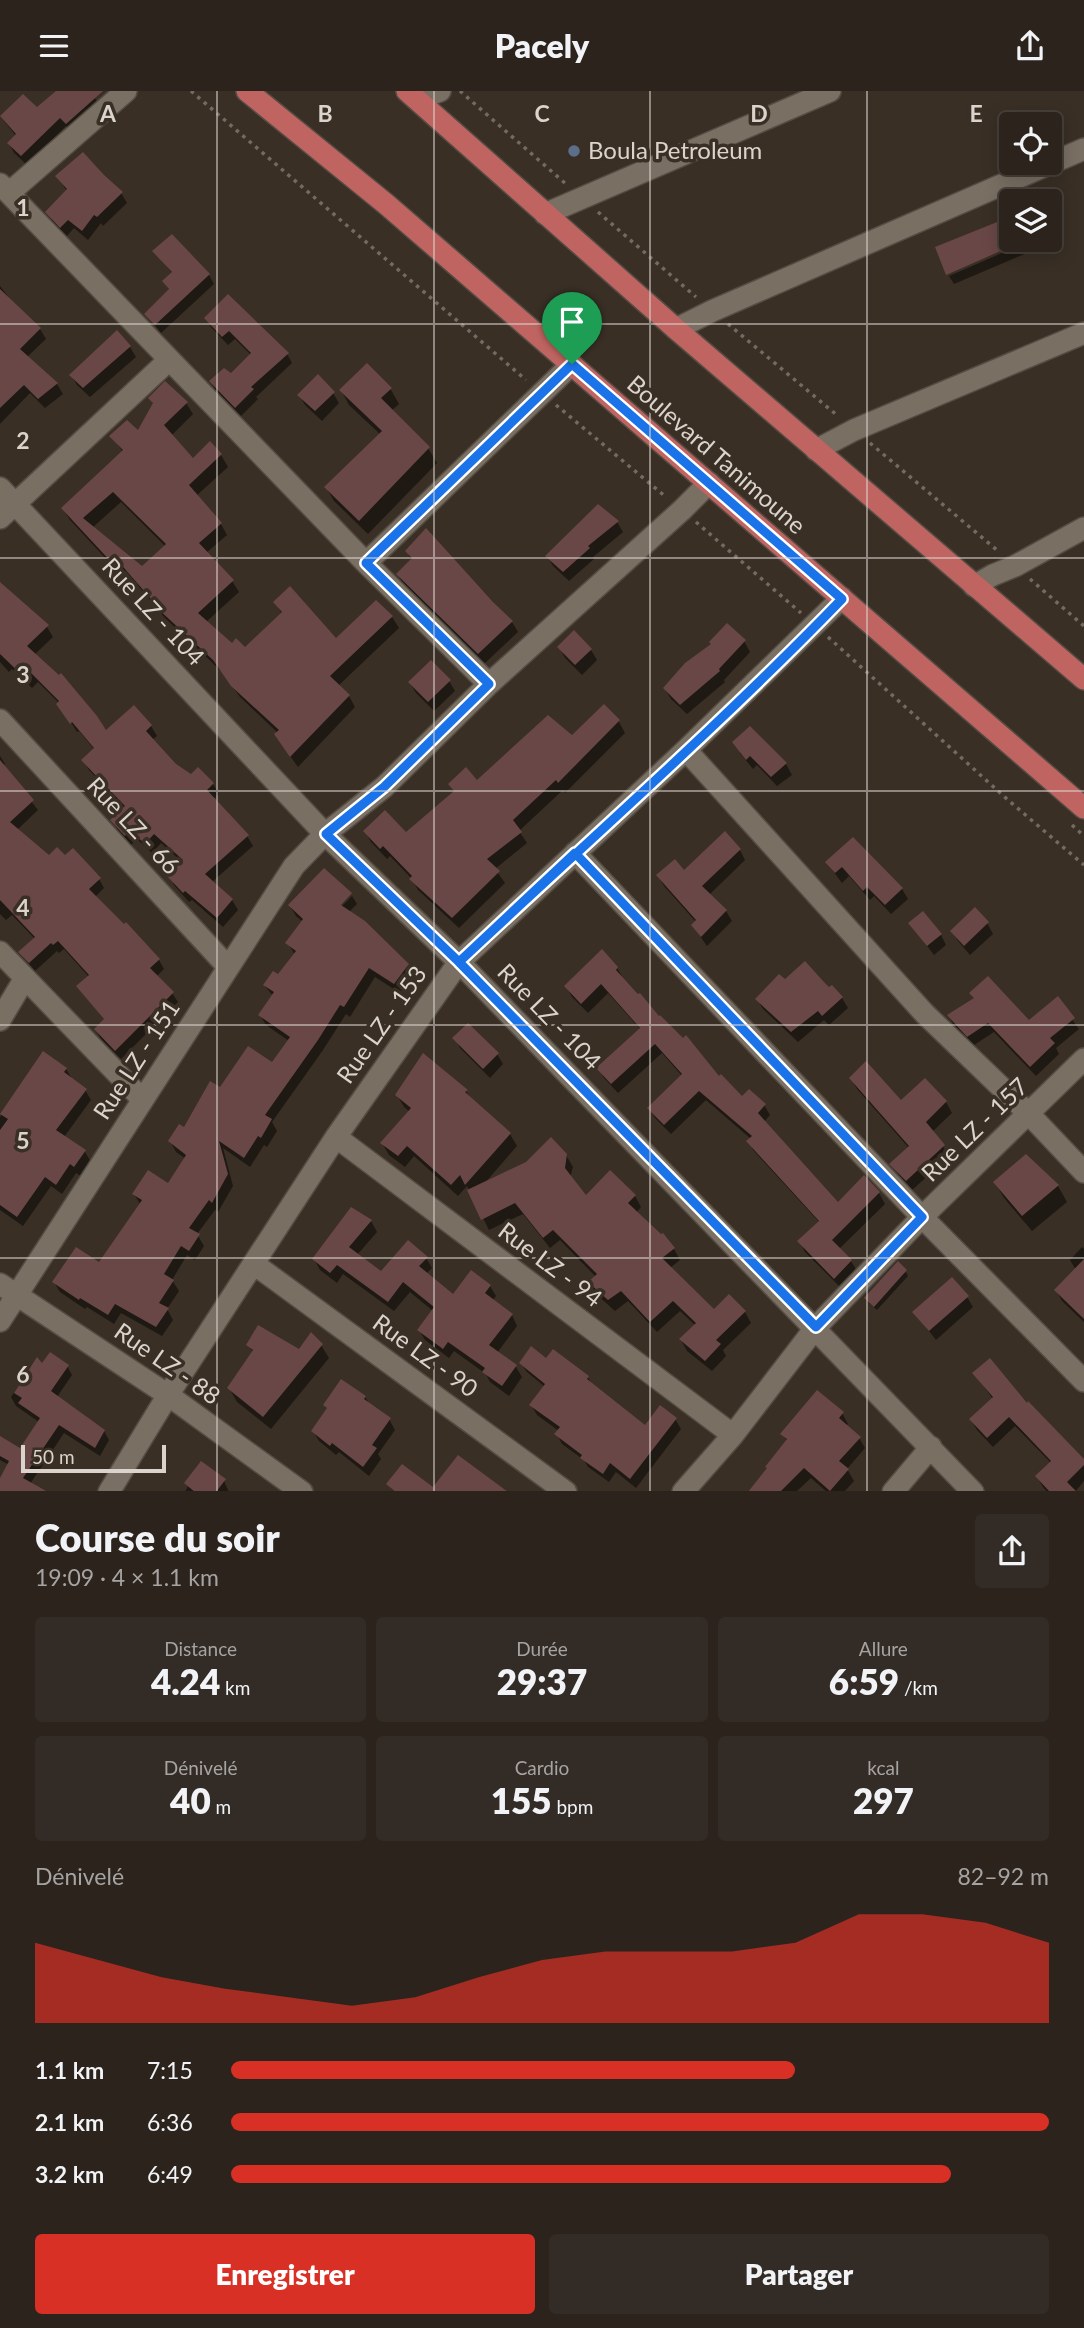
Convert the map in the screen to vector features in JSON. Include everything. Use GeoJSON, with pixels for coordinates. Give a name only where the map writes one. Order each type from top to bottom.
{"type":"FeatureCollection","features":[{"type":"Feature","properties":{"kind":"main road","name":"Boulevard Tanimoune"},"geometry":{"type":"LineString","coordinates":[[247,91],[386,204],[1084,808]]}},
{"type":"Feature","properties":{"kind":"main road"},"geometry":{"type":"LineString","coordinates":[[412,95],[676,329],[1084,679]]}},
{"type":"Feature","properties":{"kind":"street"},"geometry":{"type":"LineString","coordinates":[[126,91],[4,189],[366,563],[489,684]]}},
{"type":"Feature","properties":{"kind":"street"},"geometry":{"type":"LineString","coordinates":[[412,95],[440,91]]}},
{"type":"Feature","properties":{"kind":"street"},"geometry":{"type":"LineString","coordinates":[[545,214],[830,91]]}},
{"type":"Feature","properties":{"kind":"street"},"geometry":{"type":"LineString","coordinates":[[676,329],[1084,149]]}},
{"type":"Feature","properties":{"kind":"street"},"geometry":{"type":"LineString","coordinates":[[816,450],[854,430],[1084,333]]}},
{"type":"Feature","properties":{"kind":"street"},"geometry":{"type":"LineString","coordinates":[[5,503],[169,361]]}},
{"type":"Feature","properties":{"kind":"street"},"geometry":{"type":"LineString","coordinates":[[366,563],[572,364]]}},
{"type":"Feature","properties":{"kind":"street","name":"Rue LZ - 151"},"geometry":{"type":"LineString","coordinates":[[0,1321],[8,1289],[142,1100],[294,866],[326,834],[384,787],[489,684],[709,483]]}},
{"type":"Feature","properties":{"kind":"street","name":"Rue LZ - 104"},"geometry":{"type":"LineString","coordinates":[[5,503],[326,834],[459,962],[816,1327],[972,1491]]}},
{"type":"Feature","properties":{"kind":"street"},"geometry":{"type":"LineString","coordinates":[[974,586],[1084,528]]}},
{"type":"Feature","properties":{"kind":"street","name":"Rue LZ - 153"},"geometry":{"type":"LineString","coordinates":[[110,1491],[168,1395],[335,1137],[459,962],[686,750],[842,599]]}},
{"type":"Feature","properties":{"kind":"street","name":"Rue LZ - 66"},"geometry":{"type":"LineString","coordinates":[[0,720],[228,967]]}},
{"type":"Feature","properties":{"kind":"street"},"geometry":{"type":"LineString","coordinates":[[686,750],[925,1014],[1029,1114],[1084,1172]]}},
{"type":"Feature","properties":{"kind":"street"},"geometry":{"type":"LineString","coordinates":[[575,853],[922,1217],[1084,1381]]}},
{"type":"Feature","properties":{"kind":"street"},"geometry":{"type":"LineString","coordinates":[[0,953],[142,1100]]}},
{"type":"Feature","properties":{"kind":"street"},"geometry":{"type":"LineString","coordinates":[[0,1020],[25,978]]}},
{"type":"Feature","properties":{"kind":"street","name":"Rue LZ - 157"},"geometry":{"type":"LineString","coordinates":[[684,1491],[733,1435],[816,1327],[922,1217],[1084,1059]]}},
{"type":"Feature","properties":{"kind":"street","name":"Rue LZ - 94"},"geometry":{"type":"LineString","coordinates":[[335,1137],[733,1435]]}},
{"type":"Feature","properties":{"kind":"street","name":"Rue LZ - 90"},"geometry":{"type":"LineString","coordinates":[[254,1264],[565,1491]]}},
{"type":"Feature","properties":{"kind":"street","name":"Rue LZ - 88"},"geometry":{"type":"LineString","coordinates":[[8,1289],[168,1395],[301,1491]]}},
{"type":"Feature","properties":{"kind":"street"},"geometry":{"type":"LineString","coordinates":[[894,1491],[931,1447]]}},
{"type":"Feature","properties":{"kind":"path"},"geometry":{"type":"LineString","coordinates":[[191,91],[816,625],[1084,865]]}},
{"type":"Feature","properties":{"kind":"path"},"geometry":{"type":"LineString","coordinates":[[460,91],[712,311],[1084,627]]}},
{"type":"Feature","properties":{"kind":"building"},"geometry":{"type":"Polygon","coordinates":[[[56,91],[103,91],[66,124],[60,118],[21,156],[7,143],[16,134],[0,116],[23,94],[37,107],[56,91]]]}},
{"type":"Feature","properties":{"kind":"building"},"geometry":{"type":"Polygon","coordinates":[[[83,152],[123,192],[97,217],[94,215],[82,231],[68,220],[60,228],[45,212],[67,189],[55,176],[83,152]]]}},
{"type":"Feature","properties":{"kind":"building"},"geometry":{"type":"Polygon","coordinates":[[[999,221],[999,252],[946,275],[935,247],[999,221]]]}},
{"type":"Feature","properties":{"kind":"building"},"geometry":{"type":"Polygon","coordinates":[[[172,234],[210,274],[155,325],[144,314],[169,289],[162,281],[172,272],[152,251],[172,234]]]}},
{"type":"Feature","properties":{"kind":"building"},"geometry":{"type":"Polygon","coordinates":[[[0,289],[41,328],[20,349],[58,383],[38,399],[24,385],[0,408],[0,289]]]}},
{"type":"Feature","properties":{"kind":"building"},"geometry":{"type":"Polygon","coordinates":[[[228,294],[289,353],[251,387],[254,389],[235,408],[209,381],[224,368],[231,373],[251,353],[229,331],[222,337],[204,318],[228,294]]]}},
{"type":"Feature","properties":{"kind":"building"},"geometry":{"type":"Polygon","coordinates":[[[117,330],[131,346],[83,388],[69,375],[117,330]]]}},
{"type":"Feature","properties":{"kind":"building"},"geometry":{"type":"Polygon","coordinates":[[[367,363],[392,388],[381,398],[430,447],[359,521],[324,487],[382,431],[339,390],[367,363]]]}},
{"type":"Feature","properties":{"kind":"building"},"geometry":{"type":"Polygon","coordinates":[[[318,374],[335,392],[315,411],[297,395],[318,374]]]}},
{"type":"Feature","properties":{"kind":"building"},"geometry":{"type":"Polygon","coordinates":[[[165,381],[188,402],[164,425],[193,458],[210,441],[222,454],[189,485],[222,523],[199,543],[234,580],[198,613],[232,643],[236,638],[245,647],[282,612],[273,602],[290,586],[336,638],[376,600],[393,616],[330,676],[350,695],[290,757],[274,734],[279,730],[231,686],[213,660],[156,607],[118,561],[114,565],[61,508],[123,450],[109,436],[127,420],[138,430],[153,403],[148,398],[165,381]],[[113,492],[83,518],[142,566],[166,544],[113,492]]]}},
{"type":"Feature","properties":{"kind":"building"},"geometry":{"type":"Polygon","coordinates":[[[598,504],[619,521],[588,546],[590,548],[563,572],[545,556],[598,504]]]}},
{"type":"Feature","properties":{"kind":"building"},"geometry":{"type":"Polygon","coordinates":[[[426,528],[513,621],[478,654],[396,574],[412,558],[405,551],[426,528]]]}},
{"type":"Feature","properties":{"kind":"building"},"geometry":{"type":"Polygon","coordinates":[[[0,582],[49,625],[27,646],[59,675],[61,673],[106,730],[134,705],[152,725],[146,731],[176,764],[191,774],[198,767],[214,783],[207,790],[249,835],[205,874],[233,899],[217,918],[185,891],[183,893],[166,875],[183,860],[154,834],[145,844],[130,830],[125,836],[110,820],[125,806],[81,760],[94,748],[72,722],[70,724],[56,704],[59,701],[31,673],[26,679],[0,654],[0,582]]]}},
{"type":"Feature","properties":{"kind":"building"},"geometry":{"type":"Polygon","coordinates":[[[727,623],[746,640],[720,671],[680,705],[663,688],[685,663],[711,644],[709,642],[727,623]]]}},
{"type":"Feature","properties":{"kind":"building"},"geometry":{"type":"Polygon","coordinates":[[[574,630],[592,649],[575,665],[557,647],[574,630]]]}},
{"type":"Feature","properties":{"kind":"building"},"geometry":{"type":"Polygon","coordinates":[[[431,660],[451,680],[428,702],[408,682],[431,660]]]}},
{"type":"Feature","properties":{"kind":"building"},"geometry":{"type":"Polygon","coordinates":[[[604,704],[620,720],[558,783],[556,780],[513,820],[522,832],[487,859],[500,871],[452,918],[409,879],[412,876],[383,846],[380,849],[363,831],[385,810],[406,832],[454,791],[448,784],[466,767],[477,780],[548,715],[572,735],[604,704]]]}},
{"type":"Feature","properties":{"kind":"building"},"geometry":{"type":"Polygon","coordinates":[[[750,726],[787,763],[771,777],[750,756],[746,760],[732,742],[750,726]]]}},
{"type":"Feature","properties":{"kind":"building"},"geometry":{"type":"Polygon","coordinates":[[[0,760],[34,800],[10,822],[49,855],[57,847],[65,855],[73,848],[101,878],[89,889],[124,924],[126,922],[160,959],[150,968],[174,992],[115,1051],[94,1029],[104,1019],[76,986],[89,975],[58,941],[53,945],[51,943],[29,963],[18,952],[35,937],[0,900],[0,760]]]}},
{"type":"Feature","properties":{"kind":"building"},"geometry":{"type":"Polygon","coordinates":[[[725,831],[741,849],[702,886],[727,910],[701,937],[691,925],[696,920],[656,875],[675,859],[684,870],[725,831]]]}},
{"type":"Feature","properties":{"kind":"building"},"geometry":{"type":"Polygon","coordinates":[[[853,837],[903,888],[885,905],[867,887],[863,891],[842,867],[835,873],[825,862],[853,837]]]}},
{"type":"Feature","properties":{"kind":"building"},"geometry":{"type":"Polygon","coordinates":[[[324,868],[352,893],[341,905],[365,921],[409,964],[394,984],[369,968],[344,1007],[340,1005],[265,1115],[272,1119],[261,1138],[258,1136],[244,1158],[219,1141],[228,1174],[212,1203],[209,1200],[189,1228],[200,1234],[189,1251],[181,1246],[164,1274],[174,1280],[159,1303],[169,1308],[156,1327],[115,1304],[108,1315],[80,1298],[79,1300],[52,1282],[76,1247],[99,1262],[142,1200],[132,1194],[148,1170],[168,1183],[186,1155],[168,1141],[179,1124],[184,1127],[210,1081],[220,1087],[248,1046],[272,1062],[290,1037],[258,1015],[274,992],[263,985],[273,971],[278,974],[296,951],[285,943],[303,919],[288,905],[324,868]]]}},
{"type":"Feature","properties":{"kind":"building"},"geometry":{"type":"Polygon","coordinates":[[[975,907],[989,922],[964,946],[950,931],[975,907]]]}},
{"type":"Feature","properties":{"kind":"building"},"geometry":{"type":"Polygon","coordinates":[[[923,911],[942,934],[927,946],[908,923],[923,911]]]}},
{"type":"Feature","properties":{"kind":"building"},"geometry":{"type":"Polygon","coordinates":[[[602,949],[618,967],[616,970],[638,994],[640,993],[659,1016],[683,1038],[686,1035],[719,1076],[721,1074],[742,1096],[749,1089],[766,1104],[758,1113],[838,1202],[864,1175],[880,1192],[832,1240],[852,1260],[834,1279],[797,1241],[819,1221],[746,1141],[752,1136],[699,1091],[664,1125],[647,1108],[682,1074],[655,1044],[611,1084],[596,1068],[640,1028],[601,984],[581,1004],[564,986],[602,949]]]}},
{"type":"Feature","properties":{"kind":"building"},"geometry":{"type":"Polygon","coordinates":[[[805,961],[829,987],[832,985],[843,997],[822,1016],[818,1011],[791,1032],[755,999],[779,974],[785,979],[805,961]]]}},
{"type":"Feature","properties":{"kind":"building"},"geometry":{"type":"Polygon","coordinates":[[[988,976],[1029,1020],[1058,996],[1075,1018],[1050,1038],[1055,1043],[1030,1067],[988,1023],[967,1037],[947,1015],[974,998],[969,993],[988,976]]]}},
{"type":"Feature","properties":{"kind":"building"},"geometry":{"type":"Polygon","coordinates":[[[468,1023],[499,1053],[483,1069],[452,1038],[468,1023]]]}},
{"type":"Feature","properties":{"kind":"building"},"geometry":{"type":"Polygon","coordinates":[[[43,1051],[67,1068],[64,1072],[87,1089],[56,1130],[86,1150],[74,1167],[70,1164],[56,1185],[45,1177],[17,1217],[0,1205],[0,1130],[8,1119],[0,1114],[43,1051]]]}},
{"type":"Feature","properties":{"kind":"building"},"geometry":{"type":"Polygon","coordinates":[[[423,1053],[468,1090],[465,1092],[511,1133],[465,1185],[460,1175],[451,1185],[407,1146],[398,1156],[380,1143],[411,1108],[395,1095],[423,1053]]]}},
{"type":"Feature","properties":{"kind":"building"},"geometry":{"type":"Polygon","coordinates":[[[866,1061],[901,1100],[925,1078],[947,1101],[926,1122],[945,1145],[906,1181],[889,1164],[909,1146],[849,1078],[866,1061]]]}},
{"type":"Feature","properties":{"kind":"building"},"geometry":{"type":"Polygon","coordinates":[[[551,1137],[567,1154],[565,1168],[586,1195],[610,1170],[636,1195],[628,1203],[663,1233],[675,1248],[662,1258],[714,1309],[729,1294],[746,1311],[716,1340],[721,1344],[705,1361],[679,1339],[696,1323],[673,1301],[650,1322],[621,1291],[608,1300],[588,1282],[597,1274],[553,1230],[543,1238],[515,1203],[481,1220],[467,1190],[526,1162],[551,1137]]]}},
{"type":"Feature","properties":{"kind":"building"},"geometry":{"type":"Polygon","coordinates":[[[1026,1154],[1059,1185],[1022,1216],[993,1182],[1026,1154]]]}},
{"type":"Feature","properties":{"kind":"building"},"geometry":{"type":"Polygon","coordinates":[[[351,1207],[372,1220],[349,1247],[381,1271],[408,1240],[428,1257],[419,1266],[453,1294],[471,1270],[491,1285],[485,1293],[513,1314],[489,1345],[517,1365],[502,1386],[482,1372],[485,1368],[448,1342],[443,1349],[417,1330],[434,1307],[403,1282],[388,1302],[337,1265],[330,1273],[312,1259],[351,1207]]]}},
{"type":"Feature","properties":{"kind":"building"},"geometry":{"type":"Polygon","coordinates":[[[1084,1259],[1084,1319],[1054,1290],[1084,1259]]]}},
{"type":"Feature","properties":{"kind":"building"},"geometry":{"type":"Polygon","coordinates":[[[898,1261],[907,1270],[874,1307],[864,1298],[898,1261]]]}},
{"type":"Feature","properties":{"kind":"building"},"geometry":{"type":"Polygon","coordinates":[[[952,1277],[969,1296],[929,1331],[912,1312],[952,1277]]]}},
{"type":"Feature","properties":{"kind":"building"},"geometry":{"type":"Polygon","coordinates":[[[258,1325],[299,1349],[311,1332],[323,1344],[263,1417],[227,1388],[253,1350],[246,1345],[258,1325]]]}},
{"type":"Feature","properties":{"kind":"building"},"geometry":{"type":"Polygon","coordinates":[[[531,1346],[546,1358],[553,1349],[589,1376],[587,1379],[645,1425],[660,1405],[677,1418],[630,1479],[610,1463],[603,1474],[580,1458],[582,1455],[554,1434],[560,1427],[529,1405],[545,1384],[519,1363],[531,1346]]]}},
{"type":"Feature","properties":{"kind":"building"},"geometry":{"type":"Polygon","coordinates":[[[50,1352],[69,1365],[51,1391],[105,1430],[95,1448],[59,1425],[23,1478],[46,1491],[0,1491],[0,1478],[9,1461],[0,1456],[0,1436],[20,1448],[40,1418],[18,1403],[22,1398],[14,1393],[37,1357],[42,1363],[50,1352]]]}},
{"type":"Feature","properties":{"kind":"building"},"geometry":{"type":"Polygon","coordinates":[[[990,1358],[1027,1403],[1028,1401],[1084,1459],[1084,1465],[1067,1482],[1076,1491],[1049,1491],[1035,1476],[1051,1461],[1009,1417],[987,1438],[969,1419],[993,1397],[972,1373],[990,1358]]]}},
{"type":"Feature","properties":{"kind":"building"},"geometry":{"type":"Polygon","coordinates":[[[341,1379],[391,1418],[372,1445],[377,1448],[363,1467],[311,1431],[327,1408],[323,1405],[341,1379]]]}},
{"type":"Feature","properties":{"kind":"building"},"geometry":{"type":"Polygon","coordinates":[[[817,1390],[844,1412],[839,1418],[861,1437],[839,1461],[849,1469],[830,1491],[804,1468],[781,1491],[749,1491],[787,1439],[780,1434],[817,1390]]]}},
{"type":"Feature","properties":{"kind":"building"},"geometry":{"type":"Polygon","coordinates":[[[458,1455],[507,1491],[395,1491],[386,1484],[402,1464],[433,1487],[458,1455]]]}},
{"type":"Feature","properties":{"kind":"building"},"geometry":{"type":"Polygon","coordinates":[[[201,1461],[226,1479],[217,1491],[194,1491],[184,1483],[201,1461]]]}},
{"type":"Feature","properties":{"kind":"place","name":"Boula Petroleum"},"geometry":{"type":"Point","coordinates":[574,151]}},
{"type":"Feature","properties":{"kind":"route"},"geometry":{"type":"LineString","coordinates":[[572,364],[366,563],[489,684],[384,787],[326,834],[459,962],[575,853],[922,1217],[816,1327],[459,962],[517,908],[575,853],[686,750],[842,599],[572,364]]}}]}
